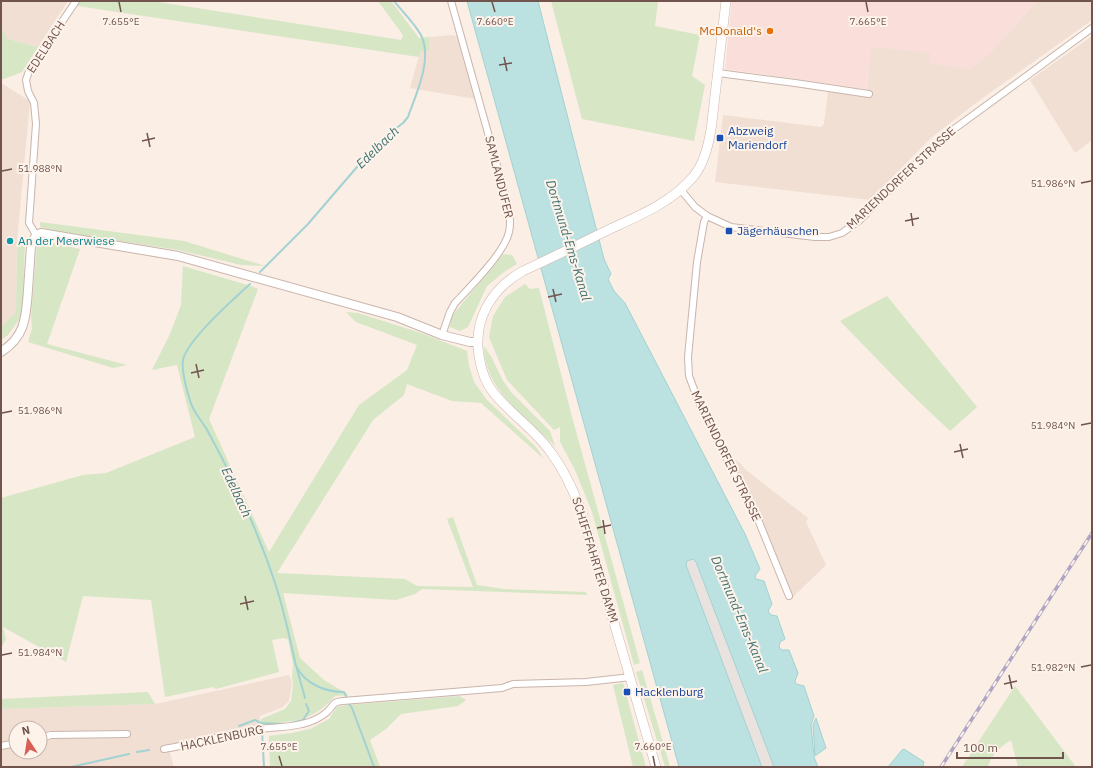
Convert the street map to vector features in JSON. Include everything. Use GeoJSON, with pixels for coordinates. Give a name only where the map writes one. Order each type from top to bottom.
{"type":"FeatureCollection","features":[{"type":"Feature","properties":{"kind":"main road","name":"SCHIFFFAHRTER DAMM"},"geometry":{"type":"LineString","coordinates":[[656,767],[583,516],[570,483],[552,453],[537,435],[497,397],[490,388],[482,369],[477,342],[479,325],[482,316],[492,297],[509,280],[531,267],[658,206],[681,190],[694,176],[708,146],[711,130],[726,1]]}},
{"type":"Feature","properties":{"kind":"street","name":"EDELBACH"},"geometry":{"type":"LineString","coordinates":[[36,236],[29,223],[36,124],[34,103],[28,91],[26,80],[29,71],[76,1]]}},
{"type":"Feature","properties":{"kind":"street","name":"SAMLANDUFER"},"geometry":{"type":"LineString","coordinates":[[442,336],[450,312],[456,303],[500,252],[509,234],[511,222],[509,208],[451,1]]}},
{"type":"Feature","properties":{"kind":"street","name":"MARIENDORFER STRASSE"},"geometry":{"type":"LineString","coordinates":[[681,190],[695,207],[707,216],[731,227],[815,237],[829,237],[842,233],[860,220],[919,160],[950,132],[1092,28]]}},
{"type":"Feature","properties":{"kind":"street"},"geometry":{"type":"LineString","coordinates":[[718,73],[795,82],[869,94]]}},
{"type":"Feature","properties":{"kind":"street","name":"MARIENDORFER STRASSE"},"geometry":{"type":"LineString","coordinates":[[707,216],[704,222],[696,262],[688,357],[689,376],[701,408],[759,522],[789,596]]}},
{"type":"Feature","properties":{"kind":"street"},"geometry":{"type":"LineString","coordinates":[[1,352],[16,339],[25,319],[31,246],[36,236],[41,233],[178,256],[397,318],[442,336],[477,342]]}},
{"type":"Feature","properties":{"kind":"street","name":"HACKLENBURG"},"geometry":{"type":"LineString","coordinates":[[164,749],[199,743],[253,730],[304,724],[315,720],[326,712],[333,703],[337,702],[502,688],[513,684],[586,682],[630,677]]}},
{"type":"Feature","properties":{"kind":"street"},"geometry":{"type":"LineString","coordinates":[[48,736],[127,734]]}},
{"type":"Feature","properties":{"kind":"shaded area"},"geometry":{"type":"Polygon","coordinates":[[[1,1],[68,1],[38,47],[8,39],[1,28],[1,1]]]}},
{"type":"Feature","properties":{"kind":"shaded area"},"geometry":{"type":"Polygon","coordinates":[[[732,1],[1037,1],[990,53],[969,69],[929,64],[930,53],[872,47],[866,89],[725,69],[732,1]]]}},
{"type":"Feature","properties":{"kind":"shaded area"},"geometry":{"type":"Polygon","coordinates":[[[1037,1],[1092,1],[1092,20],[973,105],[931,138],[870,200],[715,182],[723,115],[821,127],[824,124],[828,91],[866,96],[871,45],[930,53],[969,69],[990,53],[1037,1]]]}},
{"type":"Feature","properties":{"kind":"shaded area"},"geometry":{"type":"Polygon","coordinates":[[[457,36],[475,99],[410,88],[420,52],[429,49],[429,37],[457,36]]]}},
{"type":"Feature","properties":{"kind":"shaded area"},"geometry":{"type":"Polygon","coordinates":[[[1092,36],[1092,140],[1075,153],[1030,80],[1092,36]]]}},
{"type":"Feature","properties":{"kind":"shaded area"},"geometry":{"type":"Polygon","coordinates":[[[1,83],[30,101],[17,242],[16,312],[1,327],[1,83]]]}},
{"type":"Feature","properties":{"kind":"shaded area"},"geometry":{"type":"Polygon","coordinates":[[[725,453],[740,463],[746,470],[808,518],[806,522],[826,565],[793,597],[762,522],[725,453]]]}},
{"type":"Feature","properties":{"kind":"shaded area"},"geometry":{"type":"Polygon","coordinates":[[[694,559],[696,562],[774,767],[762,767],[686,565],[687,561],[694,559]]]}},
{"type":"Feature","properties":{"kind":"shaded area"},"geometry":{"type":"Polygon","coordinates":[[[289,675],[292,683],[289,701],[283,707],[260,716],[259,725],[168,745],[174,767],[1,767],[1,709],[155,704],[289,675]]]}},
{"type":"Feature","properties":{"kind":"green space"},"geometry":{"type":"Polygon","coordinates":[[[80,1],[152,1],[401,40],[403,35],[378,1],[391,1],[419,38],[429,37],[429,50],[420,52],[419,57],[77,6],[80,1]]]}},
{"type":"Feature","properties":{"kind":"green space"},"geometry":{"type":"Polygon","coordinates":[[[551,1],[658,1],[655,26],[700,35],[692,76],[705,85],[694,141],[582,119],[551,1]]]}},
{"type":"Feature","properties":{"kind":"green space"},"geometry":{"type":"Polygon","coordinates":[[[1,28],[8,39],[38,47],[22,72],[1,80],[1,28]]]}},
{"type":"Feature","properties":{"kind":"green space"},"geometry":{"type":"Polygon","coordinates":[[[40,222],[184,241],[265,266],[241,265],[178,250],[60,232],[40,227],[40,222]]]}},
{"type":"Feature","properties":{"kind":"green space"},"geometry":{"type":"Polygon","coordinates":[[[25,236],[23,314],[8,335],[1,340],[1,327],[16,312],[17,242],[25,236]]]}},
{"type":"Feature","properties":{"kind":"green space"},"geometry":{"type":"Polygon","coordinates":[[[42,241],[80,249],[47,344],[127,365],[113,368],[28,342],[32,329],[31,316],[37,244],[42,241]]]}},
{"type":"Feature","properties":{"kind":"green space"},"geometry":{"type":"Polygon","coordinates":[[[503,254],[512,255],[517,264],[504,272],[487,286],[468,327],[460,331],[450,327],[451,317],[503,254]]]}},
{"type":"Feature","properties":{"kind":"green space"},"geometry":{"type":"Polygon","coordinates":[[[183,266],[258,289],[209,419],[269,552],[359,405],[407,370],[417,345],[356,322],[346,312],[358,313],[421,333],[467,351],[469,366],[474,382],[487,400],[536,447],[544,459],[481,403],[452,401],[407,384],[404,395],[373,420],[277,573],[405,579],[417,586],[473,587],[447,519],[453,517],[477,585],[504,589],[586,592],[587,595],[422,589],[415,594],[396,600],[283,593],[300,658],[324,680],[349,695],[335,696],[327,705],[310,716],[301,719],[260,724],[261,719],[285,709],[291,701],[293,665],[288,639],[283,638],[272,640],[279,672],[216,689],[213,687],[165,697],[151,600],[83,596],[66,662],[3,627],[6,639],[1,648],[1,498],[83,475],[106,473],[195,437],[177,365],[152,370],[170,334],[181,305],[183,266]]]}},
{"type":"Feature","properties":{"kind":"green space"},"geometry":{"type":"Polygon","coordinates":[[[525,284],[530,289],[539,288],[572,417],[640,663],[634,665],[592,512],[575,470],[560,442],[560,427],[554,430],[507,380],[489,337],[493,316],[505,297],[525,284]]]}},
{"type":"Feature","properties":{"kind":"green space"},"geometry":{"type":"Polygon","coordinates":[[[887,296],[977,407],[950,431],[910,393],[840,321],[887,296]]]}},
{"type":"Feature","properties":{"kind":"green space"},"geometry":{"type":"Polygon","coordinates":[[[484,346],[511,392],[550,431],[555,446],[520,414],[499,390],[491,376],[486,362],[484,346]]]}},
{"type":"Feature","properties":{"kind":"green space"},"geometry":{"type":"Polygon","coordinates":[[[642,670],[670,767],[665,767],[636,672],[642,670]]]}},
{"type":"Feature","properties":{"kind":"green space"},"geometry":{"type":"Polygon","coordinates":[[[623,683],[646,767],[633,767],[613,685],[623,683]]]}},
{"type":"Feature","properties":{"kind":"green space"},"geometry":{"type":"Polygon","coordinates":[[[1015,686],[1076,767],[1018,767],[1011,740],[996,752],[988,767],[962,767],[1015,686]]]}},
{"type":"Feature","properties":{"kind":"green space"},"geometry":{"type":"Polygon","coordinates":[[[148,692],[155,704],[1,709],[1,699],[148,692]]]}},
{"type":"Feature","properties":{"kind":"green space"},"geometry":{"type":"Polygon","coordinates":[[[459,696],[466,700],[458,706],[401,714],[386,729],[370,740],[380,767],[264,767],[270,766],[269,736],[310,729],[329,719],[337,707],[459,696]]]}},
{"type":"Feature","properties":{"kind":"water","name":"Dortmund-Ems-Kanal"},"geometry":{"type":"Polygon","coordinates":[[[467,1],[538,1],[604,259],[611,274],[608,279],[614,291],[625,303],[745,534],[760,569],[755,576],[756,579],[764,581],[772,604],[768,611],[771,615],[777,616],[785,639],[780,642],[779,647],[782,650],[789,650],[798,673],[795,681],[796,684],[804,686],[814,716],[811,725],[814,757],[818,767],[774,767],[696,562],[693,559],[687,561],[686,565],[762,767],[679,767],[467,1]]]}},
{"type":"Feature","properties":{"kind":"water"},"geometry":{"type":"Polygon","coordinates":[[[816,718],[826,748],[815,756],[813,725],[816,718]]]}},
{"type":"Feature","properties":{"kind":"water"},"geometry":{"type":"Polygon","coordinates":[[[904,749],[924,762],[923,767],[888,767],[904,749]]]}},
{"type":"Feature","properties":{"kind":"waterway","name":"Edelbach"},"geometry":{"type":"LineString","coordinates":[[260,272],[308,224],[363,160],[385,137],[403,123],[408,117],[422,76],[425,55],[424,44],[421,35],[412,22],[394,1]]}},
{"type":"Feature","properties":{"kind":"waterway","name":"Edelbach"},"geometry":{"type":"LineString","coordinates":[[250,284],[212,320],[186,352],[183,360],[183,371],[186,386],[194,410],[206,428],[226,466],[261,543],[281,603],[296,666],[305,678],[316,686],[323,689],[344,692],[346,696]]}},
{"type":"Feature","properties":{"kind":"waterway"},"geometry":{"type":"LineString","coordinates":[[297,669],[305,698]]}},
{"type":"Feature","properties":{"kind":"waterway","name":"Edelbach"},"geometry":{"type":"LineString","coordinates":[[348,702],[352,708],[374,767]]}},
{"type":"Feature","properties":{"kind":"waterway"},"geometry":{"type":"LineString","coordinates":[[291,723],[303,720],[309,711],[306,704]]}},
{"type":"Feature","properties":{"kind":"waterway"},"geometry":{"type":"LineString","coordinates":[[239,726],[255,720],[261,723],[286,724]]}},
{"type":"Feature","properties":{"kind":"waterway"},"geometry":{"type":"LineString","coordinates":[[262,731],[264,767]]}},
{"type":"Feature","properties":{"kind":"waterway"},"geometry":{"type":"LineString","coordinates":[[137,752],[149,750]]}},
{"type":"Feature","properties":{"kind":"waterway"},"geometry":{"type":"LineString","coordinates":[[71,767],[129,754]]}},
{"type":"Feature","properties":{"kind":"railway"},"geometry":{"type":"LineString","coordinates":[[941,767],[1092,533]]}},
{"type":"Feature","properties":{"kind":"place","name":"McDonald's"},"geometry":{"type":"Point","coordinates":[770,31]}},
{"type":"Feature","properties":{"kind":"place","name":"Abzweig Mariendorf"},"geometry":{"type":"Point","coordinates":[720,138]}},
{"type":"Feature","properties":{"kind":"place","name":"Jägerhäuschen"},"geometry":{"type":"Point","coordinates":[729,231]}},
{"type":"Feature","properties":{"kind":"place","name":"An der Meerwiese"},"geometry":{"type":"Point","coordinates":[10,241]}},
{"type":"Feature","properties":{"kind":"place","name":"Hacklenburg"},"geometry":{"type":"Point","coordinates":[627,692]}}]}
